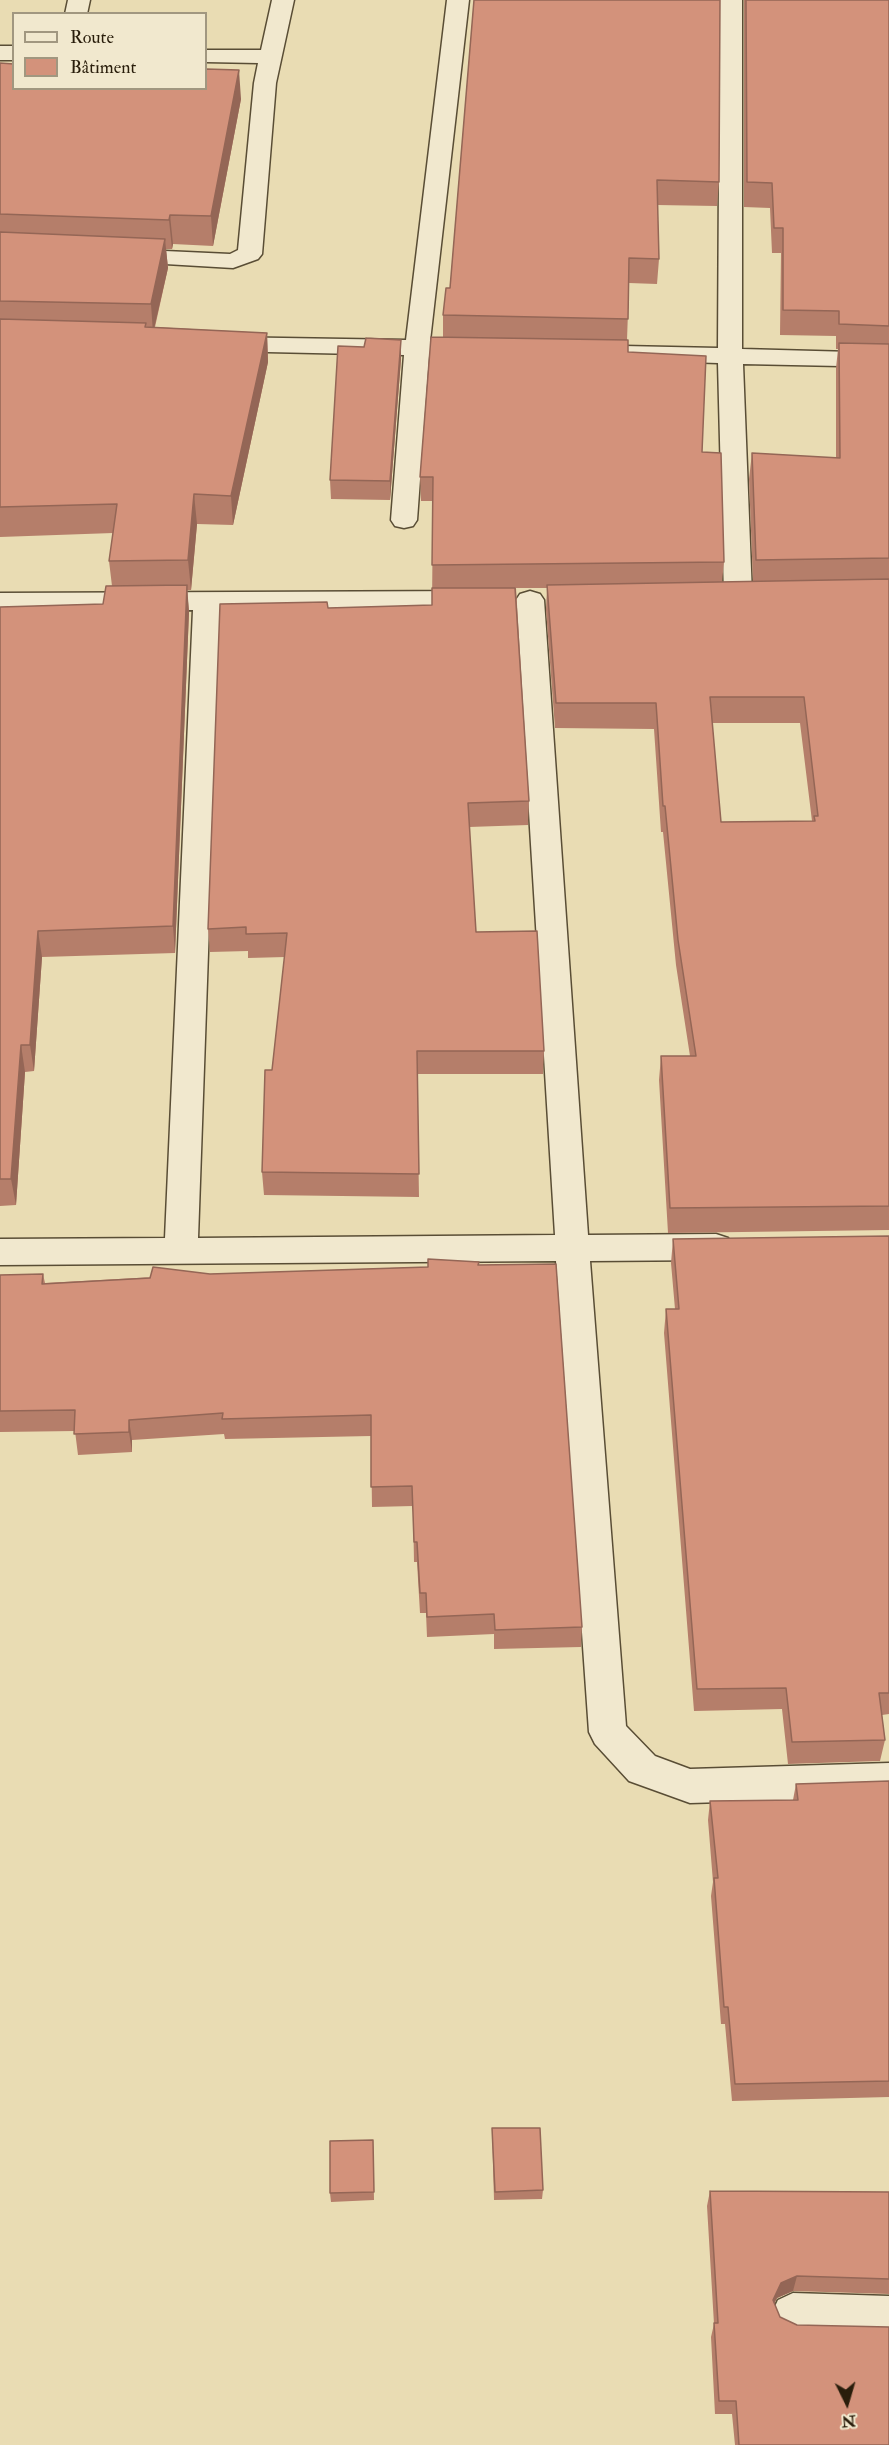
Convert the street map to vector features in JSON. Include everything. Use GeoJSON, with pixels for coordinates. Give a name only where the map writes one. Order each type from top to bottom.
{"type":"FeatureCollection","features":[{"type":"Feature","properties":{"kind":"street"},"geometry":{"type":"LineString","coordinates":[[95,255],[233,261],[250,254],[269,57],[283,0]]}},
{"type":"Feature","properties":{"kind":"street"},"geometry":{"type":"LineString","coordinates":[[404,520],[420,315],[458,0]]}},
{"type":"Feature","properties":{"kind":"street"},"geometry":{"type":"LineString","coordinates":[[731,0],[730,356],[738,595]]}},
{"type":"Feature","properties":{"kind":"street"},"geometry":{"type":"LineString","coordinates":[[207,56],[269,57]]}},
{"type":"Feature","properties":{"kind":"street"},"geometry":{"type":"LineString","coordinates":[[195,343],[497,350]]}},
{"type":"Feature","properties":{"kind":"street"},"geometry":{"type":"LineString","coordinates":[[602,352],[889,360]]}},
{"type":"Feature","properties":{"kind":"street"},"geometry":{"type":"LineString","coordinates":[[0,602],[541,600],[572,1250],[608,1732],[642,1769],[690,1786],[889,1780]]}},
{"type":"Feature","properties":{"kind":"street"},"geometry":{"type":"LineString","coordinates":[[181,1251],[207,601]]}},
{"type":"Feature","properties":{"kind":"street"},"geometry":{"type":"LineString","coordinates":[[0,1252],[572,1250],[748,1247]]}},
{"type":"Feature","properties":{"kind":"street"},"geometry":{"type":"LineString","coordinates":[[793,2315],[889,2318]]}},
{"type":"Feature","properties":{"kind":"building"},"geometry":{"type":"Polygon","coordinates":[[[474,0],[720,0],[719,182],[657,180],[659,259],[629,258],[628,319],[443,315],[446,288],[450,288],[474,0]]]}},
{"type":"Feature","properties":{"kind":"building"},"geometry":{"type":"Polygon","coordinates":[[[746,0],[889,0],[889,326],[839,324],[839,311],[783,310],[783,228],[774,228],[772,183],[747,182],[746,0]]]}},
{"type":"Feature","properties":{"kind":"building"},"geometry":{"type":"Polygon","coordinates":[[[0,63],[12,64],[12,90],[207,90],[207,69],[239,70],[211,216],[170,215],[169,220],[0,214],[0,63]]]}},
{"type":"Feature","properties":{"kind":"building"},"geometry":{"type":"Polygon","coordinates":[[[0,232],[165,239],[151,304],[0,301],[0,232]]]}},
{"type":"Feature","properties":{"kind":"building"},"geometry":{"type":"Polygon","coordinates":[[[0,319],[146,323],[145,327],[267,333],[231,496],[194,494],[188,560],[109,561],[117,504],[0,507],[0,319]]]}},
{"type":"Feature","properties":{"kind":"building"},"geometry":{"type":"Polygon","coordinates":[[[431,337],[628,340],[628,352],[706,356],[702,452],[721,453],[724,562],[432,565],[433,477],[420,477],[431,337]]]}},
{"type":"Feature","properties":{"kind":"building"},"geometry":{"type":"Polygon","coordinates":[[[366,338],[401,340],[390,481],[330,480],[338,346],[364,347],[366,338]]]}},
{"type":"Feature","properties":{"kind":"building"},"geometry":{"type":"Polygon","coordinates":[[[839,343],[889,344],[889,558],[756,560],[752,453],[840,458],[839,343]]]}},
{"type":"Feature","properties":{"kind":"building"},"geometry":{"type":"Polygon","coordinates":[[[889,579],[889,1206],[670,1208],[661,1056],[696,1056],[678,940],[665,806],[663,806],[656,703],[556,703],[547,585],[889,579]],[[710,697],[721,822],[815,821],[814,816],[818,816],[804,697],[710,697]]]}},
{"type":"Feature","properties":{"kind":"building"},"geometry":{"type":"Polygon","coordinates":[[[187,585],[173,926],[38,931],[30,1045],[21,1045],[11,1179],[0,1179],[0,607],[103,604],[106,586],[187,585]]]}},
{"type":"Feature","properties":{"kind":"building"},"geometry":{"type":"Polygon","coordinates":[[[432,588],[515,588],[529,801],[468,803],[476,932],[537,931],[544,1051],[417,1051],[419,1174],[262,1172],[265,1070],[272,1070],[287,933],[246,934],[246,927],[208,929],[220,604],[327,602],[328,608],[432,605],[432,588]]]}},
{"type":"Feature","properties":{"kind":"building"},"geometry":{"type":"Polygon","coordinates":[[[889,1236],[889,1693],[879,1693],[885,1740],[792,1742],[786,1688],[697,1689],[666,1309],[679,1309],[673,1239],[889,1236]]]}},
{"type":"Feature","properties":{"kind":"building"},"geometry":{"type":"Polygon","coordinates":[[[428,1259],[479,1262],[478,1265],[556,1264],[582,1627],[495,1630],[494,1614],[427,1617],[426,1593],[420,1593],[417,1542],[414,1542],[412,1486],[371,1487],[371,1415],[222,1419],[223,1413],[129,1420],[129,1432],[74,1434],[75,1410],[0,1411],[0,1275],[43,1274],[42,1284],[150,1278],[153,1267],[210,1274],[428,1267],[428,1259]]]}},
{"type":"Feature","properties":{"kind":"building"},"geometry":{"type":"Polygon","coordinates":[[[889,1781],[889,2081],[735,2084],[728,2007],[724,2007],[714,1878],[718,1878],[710,1801],[798,1800],[796,1784],[889,1781]]]}},
{"type":"Feature","properties":{"kind":"building"},"geometry":{"type":"Polygon","coordinates":[[[492,2128],[540,2128],[543,2190],[495,2192],[492,2128]]]}},
{"type":"Feature","properties":{"kind":"building"},"geometry":{"type":"Polygon","coordinates":[[[373,2140],[374,2192],[330,2193],[330,2141],[373,2140]]]}},
{"type":"Feature","properties":{"kind":"building"},"geometry":{"type":"Polygon","coordinates":[[[710,2191],[889,2192],[889,2279],[797,2276],[781,2283],[773,2300],[780,2317],[797,2325],[889,2327],[889,2445],[739,2445],[736,2401],[719,2401],[714,2323],[718,2323],[710,2191]]]}}]}
